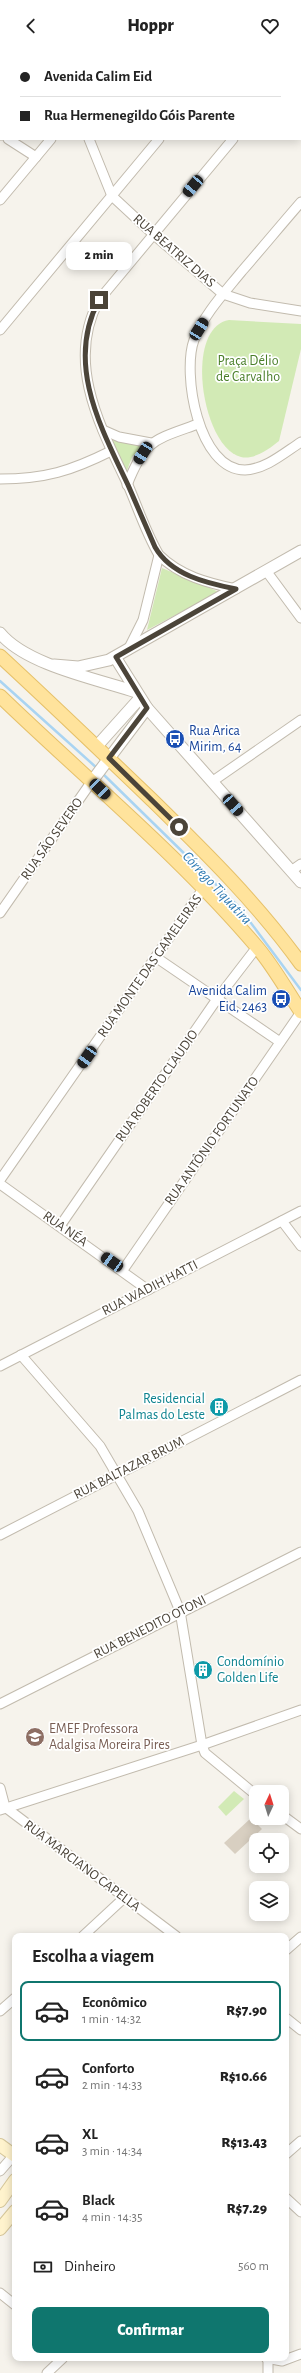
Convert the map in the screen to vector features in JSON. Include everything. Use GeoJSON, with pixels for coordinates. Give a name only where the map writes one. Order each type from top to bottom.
{"type":"FeatureCollection","features":[{"type":"Feature","properties":{"kind":"main road"},"geometry":{"type":"LineString","coordinates":[[0,656],[97,746],[106,762],[243,891],[273,926],[301,964]]}},
{"type":"Feature","properties":{"kind":"main road"},"geometry":{"type":"LineString","coordinates":[[0,696],[94,778],[204,889],[257,947],[301,1012]]}},
{"type":"Feature","properties":{"kind":"main road"},"geometry":{"type":"LineString","coordinates":[[0,2145],[12,2154]]}},
{"type":"Feature","properties":{"kind":"main road"},"geometry":{"type":"LineString","coordinates":[[0,2200],[12,2184]]}},
{"type":"Feature","properties":{"kind":"main road"},"geometry":{"type":"LineString","coordinates":[[0,2229],[12,2215]]}},
{"type":"Feature","properties":{"kind":"street"},"geometry":{"type":"LineString","coordinates":[[10,140],[36,157]]}},
{"type":"Feature","properties":{"kind":"street"},"geometry":{"type":"LineString","coordinates":[[0,200],[50,140]]}},
{"type":"Feature","properties":{"kind":"street","name":"RUA BEATRIZ DIAS"},"geometry":{"type":"LineString","coordinates":[[89,140],[112,196],[153,234],[223,294],[250,303],[301,311]]}},
{"type":"Feature","properties":{"kind":"street"},"geometry":{"type":"LineString","coordinates":[[0,330],[159,140]]}},
{"type":"Feature","properties":{"kind":"street"},"geometry":{"type":"LineString","coordinates":[[232,140],[99,300],[88,324],[85,341],[86,377],[91,400],[111,451],[159,555],[176,569],[195,578],[236,589]]}},
{"type":"Feature","properties":{"kind":"street"},"geometry":{"type":"LineString","coordinates":[[301,202],[223,294],[199,329],[191,352],[190,374],[198,424],[222,460],[232,467],[243,470],[265,465],[301,442]]}},
{"type":"Feature","properties":{"kind":"street"},"geometry":{"type":"LineString","coordinates":[[127,485],[136,464],[151,443],[198,424]]}},
{"type":"Feature","properties":{"kind":"street"},"geometry":{"type":"LineString","coordinates":[[103,430],[119,437],[151,443]]}},
{"type":"Feature","properties":{"kind":"street"},"geometry":{"type":"LineString","coordinates":[[0,479],[51,476],[71,469],[111,451]]}},
{"type":"Feature","properties":{"kind":"street"},"geometry":{"type":"LineString","coordinates":[[54,665],[89,666],[116,657],[267,572],[301,551]]}},
{"type":"Feature","properties":{"kind":"street"},"geometry":{"type":"LineString","coordinates":[[128,650],[143,620],[159,555]]}},
{"type":"Feature","properties":{"kind":"street"},"geometry":{"type":"LineString","coordinates":[[267,572],[301,618]]}},
{"type":"Feature","properties":{"kind":"street"},"geometry":{"type":"LineString","coordinates":[[0,633],[19,650],[54,665],[138,695]]}},
{"type":"Feature","properties":{"kind":"street"},"geometry":{"type":"LineString","coordinates":[[116,657],[147,708],[301,882]]}},
{"type":"Feature","properties":{"kind":"street"},"geometry":{"type":"LineString","coordinates":[[97,746],[138,695]]}},
{"type":"Feature","properties":{"kind":"street","name":"RUA SÃO SEVERO"},"geometry":{"type":"LineString","coordinates":[[0,913],[94,778],[147,708]]}},
{"type":"Feature","properties":{"kind":"street"},"geometry":{"type":"LineString","coordinates":[[213,781],[301,720]]}},
{"type":"Feature","properties":{"kind":"street"},"geometry":{"type":"LineString","coordinates":[[291,871],[301,864]]}},
{"type":"Feature","properties":{"kind":"street","name":"RUA MONTE DAS GAMELEIRAS"},"geometry":{"type":"LineString","coordinates":[[0,1180],[204,889]]}},
{"type":"Feature","properties":{"kind":"street","name":"RUA ROBERTO CLAUDIO"},"geometry":{"type":"LineString","coordinates":[[60,1226],[217,999],[257,947]]}},
{"type":"Feature","properties":{"kind":"street"},"geometry":{"type":"LineString","coordinates":[[157,958],[280,1042]]}},
{"type":"Feature","properties":{"kind":"street","name":"RUA ANTÔNIO FORTUNATO"},"geometry":{"type":"LineString","coordinates":[[123,1270],[301,1012]]}},
{"type":"Feature","properties":{"kind":"street","name":"RUA NÉA"},"geometry":{"type":"LineString","coordinates":[[0,1184],[123,1270],[148,1290]]}},
{"type":"Feature","properties":{"kind":"street","name":"RUA WADIH HATTI"},"geometry":{"type":"LineString","coordinates":[[0,1366],[301,1211]]}},
{"type":"Feature","properties":{"kind":"street"},"geometry":{"type":"LineString","coordinates":[[282,1221],[301,1246]]}},
{"type":"Feature","properties":{"kind":"street"},"geometry":{"type":"LineString","coordinates":[[22,1355],[100,1446],[118,1474],[138,1511],[180,1611],[202,1745],[211,1760],[249,1790]]}},
{"type":"Feature","properties":{"kind":"street","name":"RUA BALTAZAR BRUM"},"geometry":{"type":"LineString","coordinates":[[0,1535],[301,1380]]}},
{"type":"Feature","properties":{"kind":"street","name":"RUA BENEDITO OTONI"},"geometry":{"type":"LineString","coordinates":[[0,1704],[180,1611],[301,1552]]}},
{"type":"Feature","properties":{"kind":"street"},"geometry":{"type":"LineString","coordinates":[[0,1788],[3,1808],[202,1745],[301,1710]]}},
{"type":"Feature","properties":{"kind":"street","name":"RUA MARCIANO CAPELLA"},"geometry":{"type":"LineString","coordinates":[[3,1808],[172,1933]]}},
{"type":"Feature","properties":{"kind":"street"},"geometry":{"type":"LineString","coordinates":[[289,1820],[301,1829]]}},
{"type":"Feature","properties":{"kind":"street"},"geometry":{"type":"LineString","coordinates":[[86,1933],[124,1898]]}},
{"type":"Feature","properties":{"kind":"street"},"geometry":{"type":"LineString","coordinates":[[289,1947],[301,1936]]}},
{"type":"Feature","properties":{"kind":"street"},"geometry":{"type":"LineString","coordinates":[[0,2011],[12,2001]]}},
{"type":"Feature","properties":{"kind":"street"},"geometry":{"type":"LineString","coordinates":[[289,2020],[301,2030]]}},
{"type":"Feature","properties":{"kind":"street"},"geometry":{"type":"LineString","coordinates":[[289,2151],[301,2141]]}},
{"type":"Feature","properties":{"kind":"street"},"geometry":{"type":"LineString","coordinates":[[0,2171],[12,2158]]}},
{"type":"Feature","properties":{"kind":"street"},"geometry":{"type":"LineString","coordinates":[[289,2201],[301,2212]]}},
{"type":"Feature","properties":{"kind":"street"},"geometry":{"type":"LineString","coordinates":[[0,2293],[12,2303]]}},
{"type":"Feature","properties":{"kind":"street"},"geometry":{"type":"LineString","coordinates":[[289,2358],[301,2354]]}},
{"type":"Feature","properties":{"kind":"street"},"geometry":{"type":"LineString","coordinates":[[47,2373],[60,2361]]}},
{"type":"Feature","properties":{"kind":"street"},"geometry":{"type":"LineString","coordinates":[[267,2361],[268,2373]]}},
{"type":"Feature","properties":{"kind":"green space","name":"Praça Délio de Carvalho"},"geometry":{"type":"Polygon","coordinates":[[[229,320],[301,324],[301,349],[279,441],[266,450],[246,458],[241,457],[227,449],[216,433],[208,412],[203,388],[202,364],[206,344],[215,328],[229,320]]]}},
{"type":"Feature","properties":{"kind":"green space"},"geometry":{"type":"Polygon","coordinates":[[[107,435],[145,443],[132,457],[125,476],[107,435]]]}},
{"type":"Feature","properties":{"kind":"green space"},"geometry":{"type":"Polygon","coordinates":[[[162,568],[219,592],[147,630],[162,568]]]}},
{"type":"Feature","properties":{"kind":"green space"},"geometry":{"type":"Polygon","coordinates":[[[234,1791],[244,1799],[226,1816],[218,1807],[234,1791]]]}},
{"type":"Feature","properties":{"kind":"building"},"geometry":{"type":"Polygon","coordinates":[[[249,1820],[249,1825],[258,1825],[262,1829],[258,1833],[249,1833],[249,1841],[235,1854],[224,1843],[249,1820]]]}},
{"type":"Feature","properties":{"kind":"waterway","name":"Córrego Tiquatira"},"geometry":{"type":"LineString","coordinates":[[0,681],[98,769]]}},
{"type":"Feature","properties":{"kind":"waterway","name":"Córrego Tiquatira"},"geometry":{"type":"LineString","coordinates":[[102,773],[239,907],[301,990]]}},
{"type":"Feature","properties":{"kind":"place","name":"Rua Arica Mirim, 64"},"geometry":{"type":"Point","coordinates":[175,739]}},
{"type":"Feature","properties":{"kind":"place","name":"Avenida Calim Eid, 2463"},"geometry":{"type":"Point","coordinates":[281,999]}},
{"type":"Feature","properties":{"kind":"place","name":"Residencial Palmas do Leste"},"geometry":{"type":"Point","coordinates":[219,1407]}},
{"type":"Feature","properties":{"kind":"place","name":"Condomínio Golden Life"},"geometry":{"type":"Point","coordinates":[203,1670]}},
{"type":"Feature","properties":{"kind":"place","name":"EMEF Professora Adalgisa Moreira Pires"},"geometry":{"type":"Point","coordinates":[35,1737]}},
{"type":"Feature","properties":{"kind":"route"},"geometry":{"type":"LineString","coordinates":[[99,300],[88,324],[85,341],[84,360],[88,388],[91,400],[111,451],[155,547],[159,555],[176,569],[195,578],[236,589],[116,657],[147,708],[109,758],[179,827]]}}]}
